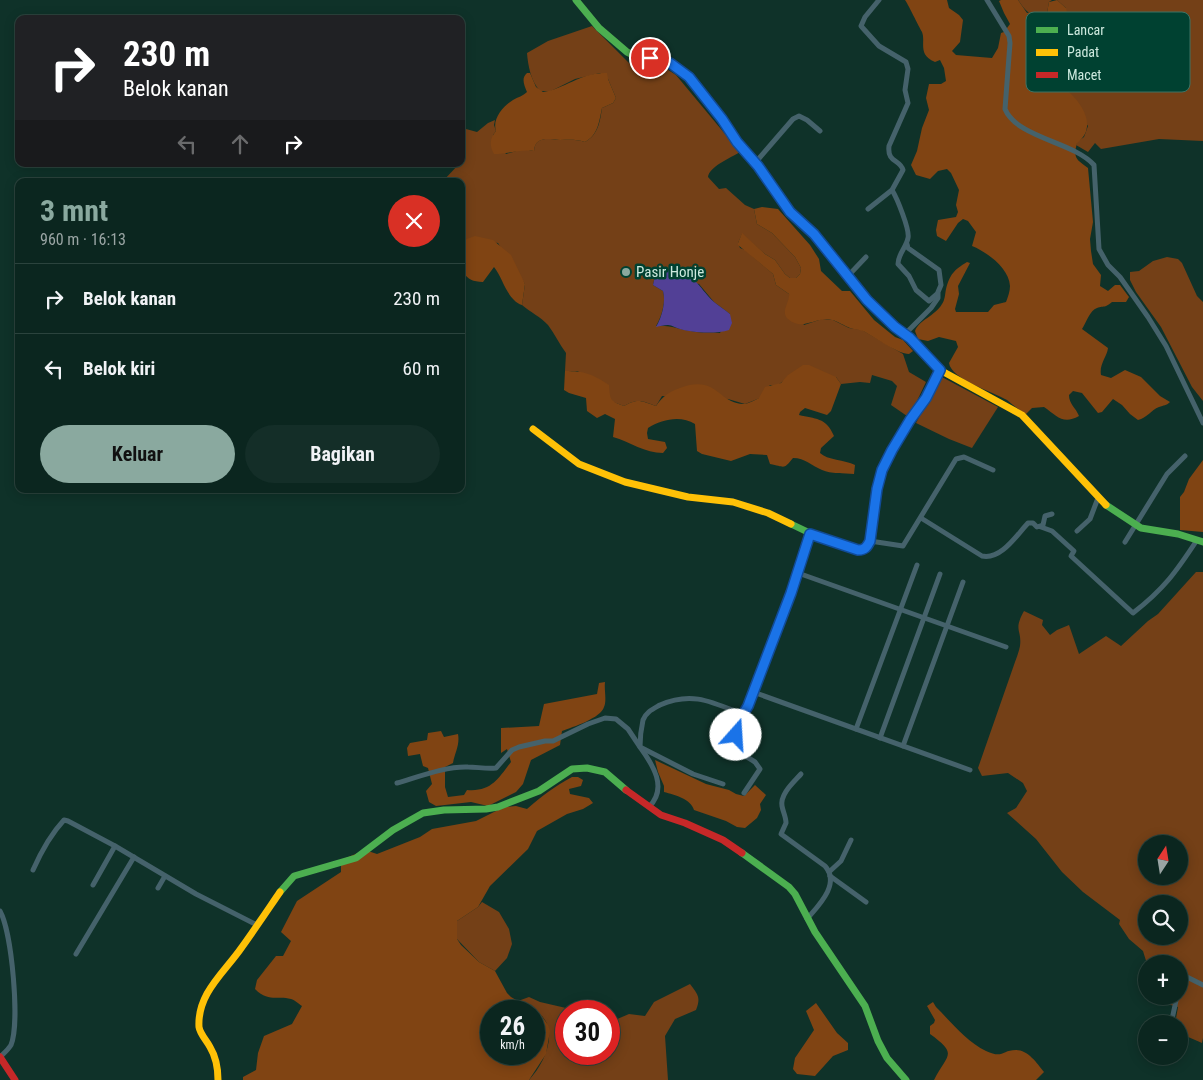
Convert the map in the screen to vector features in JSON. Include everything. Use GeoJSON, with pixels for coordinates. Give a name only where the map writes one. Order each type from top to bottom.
{"type":"FeatureCollection","features":[{"type":"Feature","properties":{"kind":"street"},"geometry":{"type":"LineString","coordinates":[[576,0],[599,28],[627,52],[637,57],[670,63],[689,77],[790,212],[814,234],[847,277],[940,370],[1022,415],[1108,507],[1136,525],[1149,530],[1178,534],[1200,541],[1164,587],[1133,613],[1071,556],[1074,551],[1052,532],[1033,523],[1028,523],[996,555],[982,556],[921,518]]}},
{"type":"Feature","properties":{"kind":"street"},"geometry":{"type":"LineString","coordinates":[[868,209],[892,190],[903,168],[891,158],[889,146],[908,101],[905,90],[908,69],[906,62],[879,46],[862,29],[861,23],[879,0]]}},
{"type":"Feature","properties":{"kind":"street"},"geometry":{"type":"LineString","coordinates":[[988,0],[1009,36],[1005,109],[1008,117],[1035,135],[1077,153],[1089,160],[1094,166],[1098,250],[1108,265],[1120,277],[1166,346],[1203,423]]}},
{"type":"Feature","properties":{"kind":"street"},"geometry":{"type":"LineString","coordinates":[[755,163],[797,117],[804,117],[820,131]]}},
{"type":"Feature","properties":{"kind":"street"},"geometry":{"type":"LineString","coordinates":[[892,190],[909,231],[898,264],[909,276],[919,294],[929,301],[938,294]]}},
{"type":"Feature","properties":{"kind":"street"},"geometry":{"type":"LineString","coordinates":[[905,334],[931,308],[938,298],[941,285],[940,272],[908,248],[906,244]]}},
{"type":"Feature","properties":{"kind":"street"},"geometry":{"type":"LineString","coordinates":[[847,277],[866,257]]}},
{"type":"Feature","properties":{"kind":"street"},"geometry":{"type":"LineString","coordinates":[[533,429],[579,464],[625,482],[688,497],[733,502],[768,514],[810,534],[862,550],[867,547],[870,541],[877,489],[882,470],[910,420],[926,398],[940,370]]}},
{"type":"Feature","properties":{"kind":"street"},"geometry":{"type":"LineString","coordinates":[[870,541],[903,546],[956,459],[964,456],[993,470]]}},
{"type":"Feature","properties":{"kind":"street"},"geometry":{"type":"LineString","coordinates":[[1125,542],[1173,467],[1184,456]]}},
{"type":"Feature","properties":{"kind":"street"},"geometry":{"type":"LineString","coordinates":[[1077,531],[1090,519],[1098,498]]}},
{"type":"Feature","properties":{"kind":"street"},"geometry":{"type":"LineString","coordinates":[[1040,527],[1043,526],[1045,516],[1052,514]]}},
{"type":"Feature","properties":{"kind":"street"},"geometry":{"type":"LineString","coordinates":[[744,793],[760,769],[754,762],[733,748],[736,739],[735,728],[748,706],[798,573],[810,534]]}},
{"type":"Feature","properties":{"kind":"street"},"geometry":{"type":"LineString","coordinates":[[856,729],[917,565]]}},
{"type":"Feature","properties":{"kind":"street"},"geometry":{"type":"LineString","coordinates":[[798,573],[1006,647]]}},
{"type":"Feature","properties":{"kind":"street"},"geometry":{"type":"LineString","coordinates":[[880,738],[940,574]]}},
{"type":"Feature","properties":{"kind":"street"},"geometry":{"type":"LineString","coordinates":[[903,746],[963,582]]}},
{"type":"Feature","properties":{"kind":"street"},"geometry":{"type":"LineString","coordinates":[[752,692],[970,770]]}},
{"type":"Feature","properties":{"kind":"street"},"geometry":{"type":"LineString","coordinates":[[640,747],[643,720],[649,710],[682,698],[693,698],[717,704],[742,714]]}},
{"type":"Feature","properties":{"kind":"street"},"geometry":{"type":"LineString","coordinates":[[397,783],[444,770],[468,767],[496,768],[512,750],[532,743],[553,741],[604,718],[616,719],[633,734],[652,764],[658,780],[658,792],[656,801],[649,807]]}},
{"type":"Feature","properties":{"kind":"street"},"geometry":{"type":"LineString","coordinates":[[640,747],[694,774],[723,784]]}},
{"type":"Feature","properties":{"kind":"street"},"geometry":{"type":"LineString","coordinates":[[218,1080],[218,1066],[211,1048],[199,1029],[200,1011],[203,1001],[284,886],[294,876],[356,858],[393,830],[424,813],[498,807],[539,791],[572,769],[587,768],[605,772],[661,815],[723,840],[780,880],[795,894],[806,919],[865,1006],[878,1041],[887,1058],[906,1080]]}},
{"type":"Feature","properties":{"kind":"street"},"geometry":{"type":"LineString","coordinates":[[801,774],[787,790],[782,800],[781,804],[786,823],[781,834],[825,866],[829,874],[866,902]]}},
{"type":"Feature","properties":{"kind":"street"},"geometry":{"type":"LineString","coordinates":[[33,870],[52,834],[64,820],[115,846],[196,894],[257,925]]}},
{"type":"Feature","properties":{"kind":"street"},"geometry":{"type":"LineString","coordinates":[[806,919],[828,892],[829,874],[841,861],[851,840]]}},
{"type":"Feature","properties":{"kind":"street"},"geometry":{"type":"LineString","coordinates":[[92,885],[115,846]]}},
{"type":"Feature","properties":{"kind":"street"},"geometry":{"type":"LineString","coordinates":[[76,954],[134,857]]}},
{"type":"Feature","properties":{"kind":"street"},"geometry":{"type":"LineString","coordinates":[[158,888],[166,876]]}},
{"type":"Feature","properties":{"kind":"street"},"geometry":{"type":"LineString","coordinates":[[0,911],[4,918],[9,938],[15,995],[12,1042],[0,1057],[15,1080]]}},
{"type":"Feature","properties":{"kind":"street"},"geometry":{"type":"LineString","coordinates":[[1188,978],[1203,985]]}},
{"type":"Feature","properties":{"kind":"shaded area"},"geometry":{"type":"Polygon","coordinates":[[[905,0],[947,0],[949,8],[963,20],[960,42],[952,51],[956,55],[992,58],[998,48],[1001,33],[1010,24],[999,1],[1018,0],[1026,12],[1026,92],[1069,92],[1084,111],[1087,125],[1086,131],[1077,143],[1075,152],[1076,158],[1088,168],[1093,222],[1090,239],[1093,264],[1101,275],[1100,286],[1108,291],[1115,285],[1120,285],[1129,297],[1126,302],[1112,302],[1095,309],[1082,329],[1108,348],[1101,367],[1101,375],[1111,378],[1125,370],[1141,377],[1160,396],[1170,402],[1167,404],[1156,408],[1144,418],[1138,420],[1113,399],[1102,412],[1098,413],[1082,393],[1073,391],[1069,398],[1079,416],[1073,419],[1060,418],[1044,407],[1032,408],[1026,414],[1007,400],[965,380],[951,369],[949,363],[958,347],[956,341],[939,337],[928,341],[918,339],[915,331],[917,327],[939,308],[944,301],[951,276],[967,262],[970,263],[958,286],[959,294],[956,312],[988,312],[994,305],[1006,302],[1010,286],[1009,279],[1001,267],[984,252],[972,246],[976,232],[968,221],[963,219],[958,223],[946,241],[937,236],[938,220],[956,217],[958,212],[956,205],[959,190],[951,173],[947,169],[938,171],[930,179],[916,175],[911,165],[929,110],[926,98],[929,84],[941,84],[946,81],[944,68],[940,60],[935,62],[929,59],[924,52],[922,32],[905,0]]]}},
{"type":"Feature","properties":{"kind":"shaded area"},"geometry":{"type":"Polygon","coordinates":[[[1018,0],[1052,0],[1049,2],[1047,12],[1028,12],[1018,0]]]}},
{"type":"Feature","properties":{"kind":"shaded area"},"geometry":{"type":"Polygon","coordinates":[[[1057,0],[1203,0],[1203,141],[1159,139],[1101,149],[1095,143],[1088,152],[1076,145],[1084,137],[1088,126],[1063,92],[1190,92],[1190,12],[1065,12],[1066,8],[1057,0]]]}},
{"type":"Feature","properties":{"kind":"shaded area"},"geometry":{"type":"Polygon","coordinates":[[[1057,0],[1066,8],[1067,12],[1047,12],[1049,2],[1057,0]]]}},
{"type":"Feature","properties":{"kind":"shaded area"},"geometry":{"type":"Polygon","coordinates":[[[592,26],[632,66],[645,63],[656,64],[676,75],[740,152],[716,166],[709,173],[708,177],[719,189],[726,188],[745,205],[754,209],[757,224],[772,233],[795,257],[801,268],[800,274],[796,278],[790,278],[775,260],[742,234],[738,243],[740,248],[745,250],[773,274],[776,285],[789,294],[790,300],[804,325],[822,319],[833,320],[849,328],[862,330],[903,354],[909,372],[926,382],[916,403],[907,416],[891,405],[897,386],[892,381],[872,375],[870,383],[841,384],[836,377],[785,380],[776,386],[770,385],[760,398],[745,404],[728,399],[662,396],[656,406],[640,401],[624,406],[613,402],[609,397],[608,385],[577,371],[565,371],[566,353],[548,325],[522,305],[525,284],[498,243],[465,239],[465,178],[446,178],[456,167],[465,167],[465,129],[477,132],[495,120],[496,131],[493,135],[506,154],[523,149],[534,151],[537,143],[547,139],[585,142],[596,132],[602,108],[613,103],[616,98],[608,79],[600,73],[575,79],[551,91],[540,91],[530,73],[527,53],[548,41],[592,26]],[[655,276],[653,285],[663,291],[664,300],[662,313],[656,326],[696,332],[720,333],[730,314],[714,302],[699,284],[655,276]]]}},
{"type":"Feature","properties":{"kind":"shaded area"},"geometry":{"type":"Polygon","coordinates":[[[527,73],[530,73],[536,87],[543,92],[559,88],[589,75],[607,73],[616,98],[613,103],[602,108],[599,123],[593,136],[585,142],[547,139],[537,143],[534,151],[494,154],[491,142],[492,136],[496,131],[497,118],[502,109],[527,92],[524,79],[527,73]]]}},
{"type":"Feature","properties":{"kind":"shaded area"},"geometry":{"type":"Polygon","coordinates":[[[762,207],[778,209],[810,245],[819,259],[821,271],[842,291],[850,291],[874,320],[895,337],[903,340],[913,351],[909,354],[904,353],[863,331],[834,321],[826,319],[799,324],[788,319],[785,310],[789,294],[776,285],[773,274],[738,245],[742,233],[765,254],[775,260],[790,278],[796,278],[800,274],[801,268],[795,257],[772,233],[757,224],[754,209],[762,207]]]}},
{"type":"Feature","properties":{"kind":"shaded area"},"geometry":{"type":"Polygon","coordinates":[[[475,236],[493,240],[511,255],[525,284],[522,305],[509,294],[494,267],[483,282],[475,281],[465,274],[465,240],[475,236]]]}},
{"type":"Feature","properties":{"kind":"shaded area"},"geometry":{"type":"Polygon","coordinates":[[[1167,257],[1178,259],[1182,263],[1197,296],[1203,302],[1203,401],[1192,387],[1161,327],[1136,292],[1130,280],[1130,272],[1139,271],[1153,261],[1167,257]]]}},
{"type":"Feature","properties":{"kind":"shaded area"},"geometry":{"type":"Polygon","coordinates":[[[669,270],[691,277],[714,302],[730,314],[732,323],[729,330],[704,332],[685,330],[669,325],[656,327],[662,314],[664,300],[663,291],[653,285],[655,276],[669,270]]]}},
{"type":"Feature","properties":{"kind":"shaded area"},"geometry":{"type":"Polygon","coordinates":[[[803,365],[809,365],[836,377],[841,384],[831,411],[827,415],[805,408],[799,415],[815,418],[827,425],[834,436],[821,448],[820,453],[827,457],[855,465],[854,474],[833,473],[797,458],[793,458],[786,466],[782,467],[770,464],[767,455],[750,454],[731,461],[702,454],[697,451],[695,424],[678,419],[665,420],[648,428],[648,439],[665,442],[667,448],[663,453],[656,453],[613,437],[615,419],[605,414],[597,418],[587,411],[586,398],[564,390],[565,371],[572,371],[588,374],[609,385],[612,399],[624,406],[640,401],[656,406],[669,393],[693,385],[710,387],[729,400],[745,404],[759,398],[765,387],[781,383],[788,375],[803,365]]]}},
{"type":"Feature","properties":{"kind":"shaded area"},"geometry":{"type":"Polygon","coordinates":[[[940,376],[998,407],[972,448],[916,423],[940,376]]]}},
{"type":"Feature","properties":{"kind":"shaded area"},"geometry":{"type":"Polygon","coordinates":[[[1203,460],[1203,532],[1180,530],[1180,497],[1189,479],[1203,460]]]}},
{"type":"Feature","properties":{"kind":"shaded area"},"geometry":{"type":"Polygon","coordinates":[[[1196,572],[1203,572],[1202,1043],[1188,1037],[1188,1015],[1177,1015],[1178,1007],[1171,1005],[1188,1005],[1188,955],[1144,955],[1143,951],[1129,939],[1119,924],[1120,920],[1083,892],[1062,872],[1036,839],[1007,813],[1016,808],[1027,791],[1023,783],[1008,773],[982,776],[978,768],[1019,652],[1018,626],[1024,611],[1043,620],[1042,625],[1050,635],[1069,625],[1079,654],[1106,636],[1121,646],[1158,614],[1196,572]]]}},
{"type":"Feature","properties":{"kind":"shaded area"},"geometry":{"type":"Polygon","coordinates":[[[605,682],[605,701],[602,711],[586,722],[562,731],[560,745],[531,760],[523,784],[516,792],[488,806],[471,802],[436,806],[429,802],[426,791],[432,784],[428,768],[423,766],[420,754],[408,756],[407,748],[410,743],[427,740],[428,733],[441,731],[444,737],[458,734],[458,745],[453,763],[445,767],[445,787],[448,797],[464,795],[467,790],[488,787],[502,774],[511,762],[507,749],[501,753],[501,728],[539,726],[544,704],[597,694],[599,683],[605,682]]]}},
{"type":"Feature","properties":{"kind":"shaded area"},"geometry":{"type":"Polygon","coordinates":[[[655,760],[706,784],[744,796],[755,785],[766,795],[760,804],[761,810],[757,818],[745,828],[737,827],[726,821],[694,810],[686,800],[664,792],[664,786],[655,760]]]}},
{"type":"Feature","properties":{"kind":"shaded area"},"geometry":{"type":"Polygon","coordinates":[[[572,777],[578,777],[583,780],[581,786],[569,789],[570,794],[589,798],[593,803],[583,809],[567,814],[537,831],[528,849],[490,886],[478,907],[457,921],[457,939],[461,945],[479,962],[495,971],[507,993],[516,1000],[480,1000],[480,1065],[539,1065],[529,1080],[243,1080],[243,1077],[256,1070],[258,1053],[264,1036],[292,1024],[302,1006],[291,999],[265,996],[255,989],[257,980],[276,956],[283,956],[291,941],[281,932],[297,901],[341,872],[341,860],[365,850],[377,854],[420,837],[432,829],[476,821],[504,807],[516,806],[527,809],[572,777]]]}},
{"type":"Feature","properties":{"kind":"shaded area"},"geometry":{"type":"Polygon","coordinates":[[[482,902],[499,912],[509,929],[512,944],[507,958],[495,971],[479,962],[457,939],[457,921],[478,907],[482,902]]]}},
{"type":"Feature","properties":{"kind":"shaded area"},"geometry":{"type":"Polygon","coordinates":[[[690,984],[698,996],[696,1010],[675,1019],[665,1036],[668,1080],[529,1080],[540,1065],[545,1065],[549,1031],[545,1020],[545,1003],[555,1005],[555,1065],[620,1065],[620,1018],[629,1014],[645,1016],[654,1002],[690,984]]]}},
{"type":"Feature","properties":{"kind":"shaded area"},"geometry":{"type":"Polygon","coordinates":[[[529,997],[536,1000],[521,1000],[529,997]]]}},
{"type":"Feature","properties":{"kind":"shaded area"},"geometry":{"type":"Polygon","coordinates":[[[933,1002],[960,1031],[979,1047],[996,1054],[1002,1054],[1011,1050],[1024,1052],[1044,1072],[1036,1080],[934,1080],[948,1055],[945,1046],[930,1034],[930,1026],[935,1020],[927,1006],[933,1002]]]}},
{"type":"Feature","properties":{"kind":"shaded area"},"geometry":{"type":"Polygon","coordinates":[[[816,1003],[837,1033],[848,1043],[848,1050],[833,1056],[815,1076],[797,1074],[793,1069],[795,1058],[814,1030],[806,1011],[816,1003]]]}},
{"type":"Feature","properties":{"kind":"shaded area"},"geometry":{"type":"Polygon","coordinates":[[[545,1021],[550,1031],[545,1056],[545,1021]]]}},
{"type":"Feature","properties":{"kind":"traffic: fast"},"geometry":{"type":"LineString","coordinates":[[576,0],[599,28],[627,52],[637,57],[670,63],[689,77],[722,119],[737,142],[758,166],[790,212],[814,234],[867,300],[895,327],[910,338],[925,355]]}},
{"type":"Feature","properties":{"kind":"traffic: fast"},"geometry":{"type":"LineString","coordinates":[[791,524],[817,536],[844,545],[862,550],[867,547],[870,541],[877,489],[882,470],[910,420],[926,398],[940,370]]}},
{"type":"Feature","properties":{"kind":"traffic: fast"},"geometry":{"type":"LineString","coordinates":[[1106,505],[1141,528],[1178,534],[1203,542]]}},
{"type":"Feature","properties":{"kind":"traffic: fast"},"geometry":{"type":"LineString","coordinates":[[280,892],[294,876],[356,858],[393,830],[423,813],[498,807],[539,791],[572,769],[587,768],[605,772],[626,790]]}},
{"type":"Feature","properties":{"kind":"traffic: fast"},"geometry":{"type":"LineString","coordinates":[[742,853],[789,887],[795,894],[815,932],[865,1006],[878,1041],[887,1058],[906,1080]]}},
{"type":"Feature","properties":{"kind":"traffic: slow"},"geometry":{"type":"LineString","coordinates":[[925,355],[940,370],[1022,415],[1106,505]]}},
{"type":"Feature","properties":{"kind":"traffic: slow"},"geometry":{"type":"LineString","coordinates":[[533,429],[579,464],[625,482],[688,497],[733,502],[768,513],[791,524]]}},
{"type":"Feature","properties":{"kind":"traffic: slow"},"geometry":{"type":"LineString","coordinates":[[218,1080],[214,1055],[199,1027],[202,1004],[213,984],[242,947],[280,892]]}},
{"type":"Feature","properties":{"kind":"traffic: jam"},"geometry":{"type":"LineString","coordinates":[[626,790],[661,815],[685,823],[723,840],[742,853]]}},
{"type":"Feature","properties":{"kind":"traffic: jam"},"geometry":{"type":"LineString","coordinates":[[0,1057],[15,1080]]}},
{"type":"Feature","properties":{"kind":"place","name":"Pasir Honje"},"geometry":{"type":"Point","coordinates":[626,272]}},
{"type":"Feature","properties":{"kind":"route"},"geometry":{"type":"LineString","coordinates":[[650,58],[670,63],[689,77],[722,119],[737,142],[758,166],[790,212],[814,234],[867,300],[895,327],[910,338],[940,370],[926,398],[910,420],[882,470],[877,489],[870,541],[867,547],[858,550],[810,534],[791,593],[761,667],[748,706],[735,728],[736,735]]}}]}
